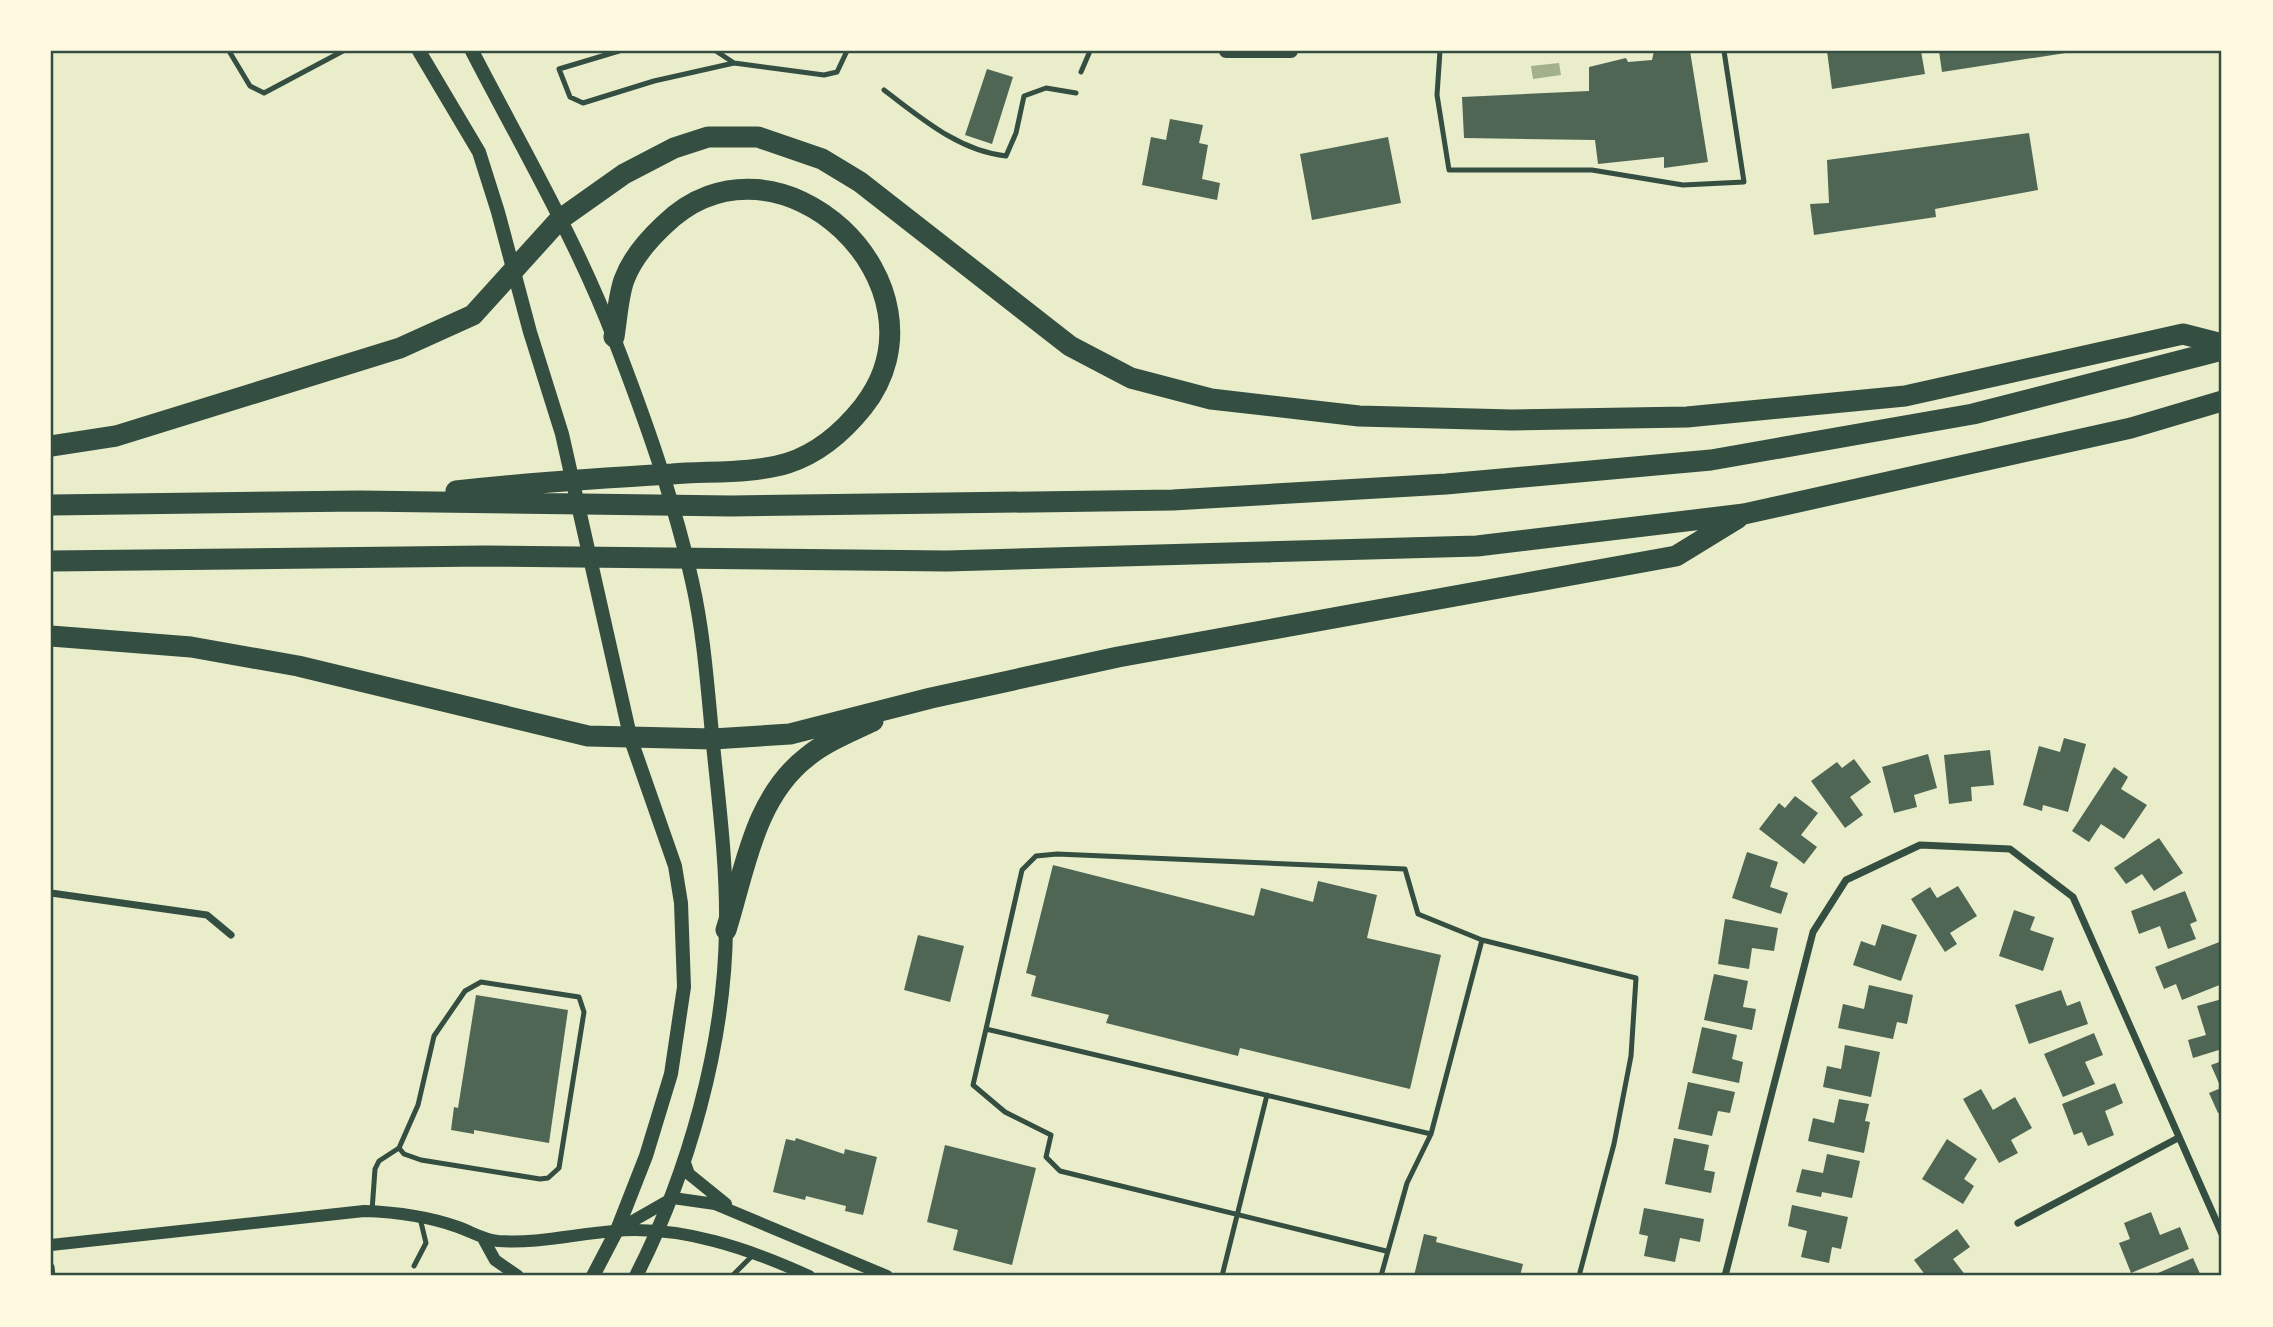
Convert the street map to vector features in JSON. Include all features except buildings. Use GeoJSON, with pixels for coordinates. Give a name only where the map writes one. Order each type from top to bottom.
{"type":"FeatureCollection","features":[{"type":"Feature","properties":{"kind":"highway"},"geometry":{"type":"LineString","coordinates":[[51,446],[116,436],[400,348],[473,315],[559,220],[624,174],[674,148],[708,137],[758,137],[822,159],[860,182],[1070,346],[1131,378],[1211,399],[1359,416],[1512,420],[1687,417],[1905,396],[2183,334],[2222,344]]}},
{"type":"Feature","properties":{"kind":"highway"},"geometry":{"type":"LineString","coordinates":[[360,501],[539,482],[736,470],[787,463],[822,447],[849,425],[873,394],[887,361],[884,295],[872,265],[853,238],[811,204],[762,189],[715,193],[680,209],[645,243],[624,280],[614,337]]}},
{"type":"Feature","properties":{"kind":"highway"},"geometry":{"type":"LineString","coordinates":[[51,505],[360,501],[731,506],[1159,500],[1446,484],[1711,460],[1973,414],[2222,350]]}},
{"type":"Feature","properties":{"kind":"highway"},"geometry":{"type":"LineString","coordinates":[[51,561],[485,556],[947,561],[1477,546],[1744,514],[2132,428],[2222,401]]}},
{"type":"Feature","properties":{"kind":"highway"},"geometry":{"type":"LineString","coordinates":[[51,636],[191,647],[298,666],[588,736],[631,740],[790,734],[931,698],[1118,657],[1676,556],[1744,514]]}},
{"type":"Feature","properties":{"kind":"highway"},"geometry":{"type":"LineString","coordinates":[[726,930],[757,825],[779,785],[807,756],[871,722],[931,698]]}},
{"type":"Feature","properties":{"kind":"main road"},"geometry":{"type":"LineString","coordinates":[[419,51],[479,152],[516,270],[530,332],[562,435],[631,740],[675,866],[682,917],[684,987],[671,1074],[646,1156],[617,1230],[593,1276]]}},
{"type":"Feature","properties":{"kind":"main road"},"geometry":{"type":"LineString","coordinates":[[472,51],[559,220],[614,337],[653,443],[692,580],[701,630],[724,845],[726,930],[720,1005],[709,1068],[673,1198],[636,1276]]}},
{"type":"Feature","properties":{"kind":"main road"},"geometry":{"type":"LineString","coordinates":[[1226,51],[1292,51]]}},
{"type":"Feature","properties":{"kind":"street"},"geometry":{"type":"LineString","coordinates":[[1726,1276],[1813,932],[1846,880],[1920,845],[2010,849],[2073,897],[2222,1234]]}},
{"type":"Feature","properties":{"kind":"street"},"geometry":{"type":"LineString","coordinates":[[51,893],[206,915],[231,935]]}},
{"type":"Feature","properties":{"kind":"street"},"geometry":{"type":"LineString","coordinates":[[2018,1223],[2178,1138]]}},
{"type":"Feature","properties":{"kind":"street"},"geometry":{"type":"LineString","coordinates":[[684,1160],[689,1174],[708,1191],[747,1217]]}},
{"type":"Feature","properties":{"kind":"street"},"geometry":{"type":"LineString","coordinates":[[617,1230],[673,1198],[715,1204],[887,1276]]}},
{"type":"Feature","properties":{"kind":"street"},"geometry":{"type":"LineString","coordinates":[[51,1245],[372,1211],[419,1215],[461,1228],[484,1240],[514,1242],[617,1230],[659,1231],[755,1254],[809,1276]]}},
{"type":"Feature","properties":{"kind":"street"},"geometry":{"type":"LineString","coordinates":[[484,1240],[495,1260],[519,1276]]}},
{"type":"Feature","properties":{"kind":"street"},"geometry":{"type":"LineString","coordinates":[[51,1267],[52,1276]]}},
{"type":"Feature","properties":{"kind":"lane"},"geometry":{"type":"LineString","coordinates":[[229,51],[250,86],[264,93],[343,51]]}},
{"type":"Feature","properties":{"kind":"lane"},"geometry":{"type":"LineString","coordinates":[[619,51],[559,69],[570,97],[583,103],[654,80],[734,63],[824,75],[837,72],[847,51]]}},
{"type":"Feature","properties":{"kind":"lane"},"geometry":{"type":"LineString","coordinates":[[716,51],[734,63]]}},
{"type":"Feature","properties":{"kind":"lane"},"geometry":{"type":"LineString","coordinates":[[1081,72],[1090,51]]}},
{"type":"Feature","properties":{"kind":"lane"},"geometry":{"type":"LineString","coordinates":[[1440,51],[1437,95],[1449,170],[1592,170],[1683,185],[1744,182],[1724,51]]}},
{"type":"Feature","properties":{"kind":"lane"},"geometry":{"type":"LineString","coordinates":[[884,90],[934,128],[985,154],[1006,156],[1016,132],[1024,96],[1046,88],[1076,93]]}},
{"type":"Feature","properties":{"kind":"lane"},"geometry":{"type":"LineString","coordinates":[[1386,1251],[1060,1171],[1046,1157],[1051,1135],[1005,1112],[974,1085],[1022,870],[1036,856],[1057,854],[1405,869],[1418,914],[1482,940],[1636,978],[1630,1065],[1614,1144],[1579,1276]]}},
{"type":"Feature","properties":{"kind":"lane"},"geometry":{"type":"LineString","coordinates":[[1381,1276],[1407,1183],[1431,1134],[1482,940]]}},
{"type":"Feature","properties":{"kind":"lane"},"geometry":{"type":"LineString","coordinates":[[372,1211],[375,1169],[379,1161],[398,1148],[418,1105],[434,1037],[471,985],[481,982],[579,997],[584,1012],[559,1168],[554,1174],[540,1180],[421,1160],[404,1154],[398,1148]]}},
{"type":"Feature","properties":{"kind":"lane"},"geometry":{"type":"LineString","coordinates":[[986,1029],[1431,1134]]}},
{"type":"Feature","properties":{"kind":"lane"},"geometry":{"type":"LineString","coordinates":[[1222,1276],[1267,1095]]}},
{"type":"Feature","properties":{"kind":"lane"},"geometry":{"type":"LineString","coordinates":[[414,1266],[426,1244],[419,1215]]}},
{"type":"Feature","properties":{"kind":"lane"},"geometry":{"type":"LineString","coordinates":[[732,1276],[755,1254]]}},
{"type":"Feature","properties":{"kind":"shaded area"},"geometry":{"type":"Polygon","coordinates":[[[1559,63],[1561,75],[1533,79],[1531,66],[1559,63]]]}}]}
